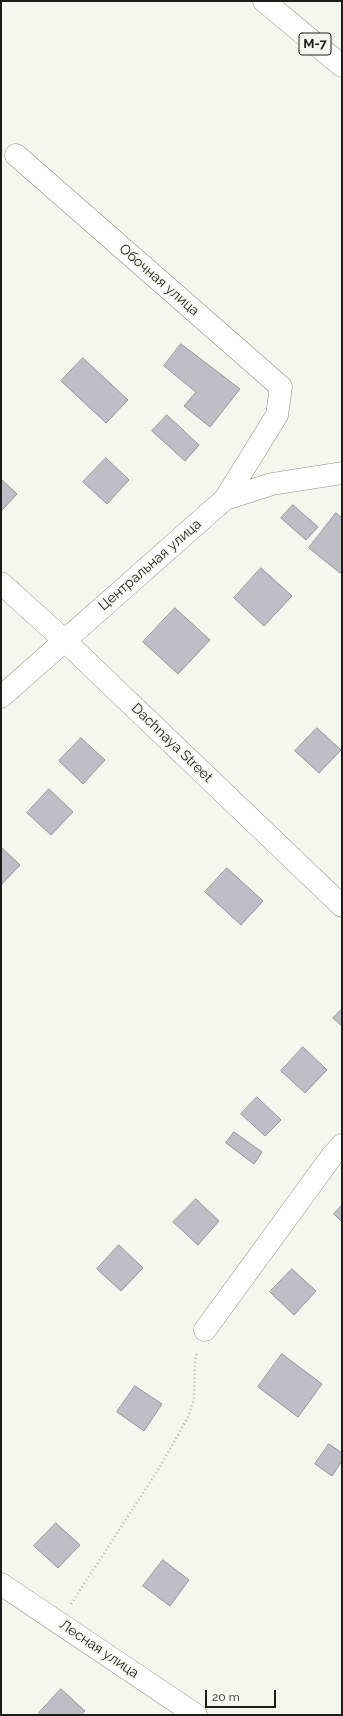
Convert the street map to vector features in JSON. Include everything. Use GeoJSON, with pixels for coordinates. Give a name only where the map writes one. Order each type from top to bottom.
{"type":"FeatureCollection","features":[{"type":"Feature","properties":{"kind":"main road","name":"М-7"},"geometry":{"type":"LineString","coordinates":[[264,1],[342,66]]}},
{"type":"Feature","properties":{"kind":"main road","name":"Обочная улица"},"geometry":{"type":"LineString","coordinates":[[16,155],[281,387],[278,415]]}},
{"type":"Feature","properties":{"kind":"main road","name":"Центральная улица"},"geometry":{"type":"LineString","coordinates":[[1,697],[225,499],[278,415]]}},
{"type":"Feature","properties":{"kind":"main road"},"geometry":{"type":"LineString","coordinates":[[225,499],[272,484],[342,473]]}},
{"type":"Feature","properties":{"kind":"main road","name":"Dachnaya Street"},"geometry":{"type":"LineString","coordinates":[[1,583],[64,640],[342,906]]}},
{"type":"Feature","properties":{"kind":"main road"},"geometry":{"type":"LineString","coordinates":[[205,1330],[332,1156],[342,1145]]}},
{"type":"Feature","properties":{"kind":"main road","name":"Лесная улица"},"geometry":{"type":"LineString","coordinates":[[1,1584],[196,1715]]}},
{"type":"Feature","properties":{"kind":"path"},"geometry":{"type":"LineString","coordinates":[[59,1623],[160,1467],[188,1417],[194,1398],[195,1360],[205,1330]]}},
{"type":"Feature","properties":{"kind":"building"},"geometry":{"type":"Polygon","coordinates":[[[181,344],[240,389],[210,427],[184,406],[196,392],[164,366],[181,344]]]}},
{"type":"Feature","properties":{"kind":"building"},"geometry":{"type":"Polygon","coordinates":[[[83,358],[128,400],[106,423],[61,381],[83,358]]]}},
{"type":"Feature","properties":{"kind":"building"},"geometry":{"type":"Polygon","coordinates":[[[167,415],[199,445],[185,461],[152,431],[167,415]]]}},
{"type":"Feature","properties":{"kind":"building"},"geometry":{"type":"Polygon","coordinates":[[[106,458],[129,480],[107,504],[83,482],[106,458]]]}},
{"type":"Feature","properties":{"kind":"building"},"geometry":{"type":"Polygon","coordinates":[[[1,479],[17,494],[1,511],[1,479]]]}},
{"type":"Feature","properties":{"kind":"building"},"geometry":{"type":"Polygon","coordinates":[[[293,505],[318,527],[306,540],[281,518],[293,505]]]}},
{"type":"Feature","properties":{"kind":"building"},"geometry":{"type":"Polygon","coordinates":[[[336,513],[342,518],[342,571],[340,573],[309,548],[336,513]]]}},
{"type":"Feature","properties":{"kind":"building"},"geometry":{"type":"Polygon","coordinates":[[[261,568],[292,596],[264,626],[234,598],[261,568]]]}},
{"type":"Feature","properties":{"kind":"building"},"geometry":{"type":"Polygon","coordinates":[[[175,608],[210,640],[178,674],[143,642],[175,608]]]}},
{"type":"Feature","properties":{"kind":"building"},"geometry":{"type":"Polygon","coordinates":[[[317,728],[341,750],[319,773],[295,751],[317,728]]]}},
{"type":"Feature","properties":{"kind":"building"},"geometry":{"type":"Polygon","coordinates":[[[81,738],[105,760],[83,784],[59,761],[81,738]]]}},
{"type":"Feature","properties":{"kind":"building"},"geometry":{"type":"Polygon","coordinates":[[[49,789],[73,812],[51,835],[27,813],[49,789]]]}},
{"type":"Feature","properties":{"kind":"building"},"geometry":{"type":"Polygon","coordinates":[[[1,847],[20,865],[1,885],[1,847]]]}},
{"type":"Feature","properties":{"kind":"building"},"geometry":{"type":"Polygon","coordinates":[[[227,868],[263,901],[241,925],[205,892],[227,868]]]}},
{"type":"Feature","properties":{"kind":"building"},"geometry":{"type":"Polygon","coordinates":[[[342,1009],[342,1026],[333,1018],[342,1009]]]}},
{"type":"Feature","properties":{"kind":"building"},"geometry":{"type":"Polygon","coordinates":[[[303,1047],[327,1070],[305,1093],[281,1071],[303,1047]]]}},
{"type":"Feature","properties":{"kind":"building"},"geometry":{"type":"Polygon","coordinates":[[[257,1097],[281,1120],[265,1136],[241,1114],[257,1097]]]}},
{"type":"Feature","properties":{"kind":"building"},"geometry":{"type":"Polygon","coordinates":[[[234,1132],[262,1152],[254,1164],[226,1143],[234,1132]]]}},
{"type":"Feature","properties":{"kind":"building"},"geometry":{"type":"Polygon","coordinates":[[[196,1199],[219,1221],[198,1245],[173,1222],[196,1199]]]}},
{"type":"Feature","properties":{"kind":"building"},"geometry":{"type":"Polygon","coordinates":[[[342,1205],[342,1222],[334,1214],[342,1205]]]}},
{"type":"Feature","properties":{"kind":"building"},"geometry":{"type":"Polygon","coordinates":[[[119,1245],[143,1268],[121,1291],[97,1269],[119,1245]]]}},
{"type":"Feature","properties":{"kind":"building"},"geometry":{"type":"Polygon","coordinates":[[[292,1269],[316,1291],[294,1315],[270,1292],[292,1269]]]}},
{"type":"Feature","properties":{"kind":"building"},"geometry":{"type":"Polygon","coordinates":[[[282,1354],[322,1384],[298,1417],[258,1387],[282,1354]]]}},
{"type":"Feature","properties":{"kind":"building"},"geometry":{"type":"Polygon","coordinates":[[[135,1386],[162,1404],[144,1431],[117,1412],[135,1386]]]}},
{"type":"Feature","properties":{"kind":"building"},"geometry":{"type":"Polygon","coordinates":[[[329,1444],[342,1453],[342,1461],[332,1476],[315,1464],[329,1444]]]}},
{"type":"Feature","properties":{"kind":"building"},"geometry":{"type":"Polygon","coordinates":[[[56,1523],[80,1545],[58,1568],[34,1546],[56,1523]]]}},
{"type":"Feature","properties":{"kind":"building"},"geometry":{"type":"Polygon","coordinates":[[[163,1560],[189,1580],[170,1606],[143,1586],[163,1560]]]}},
{"type":"Feature","properties":{"kind":"building"},"geometry":{"type":"Polygon","coordinates":[[[61,1689],[85,1711],[81,1715],[41,1715],[39,1713],[61,1689]]]}}]}
